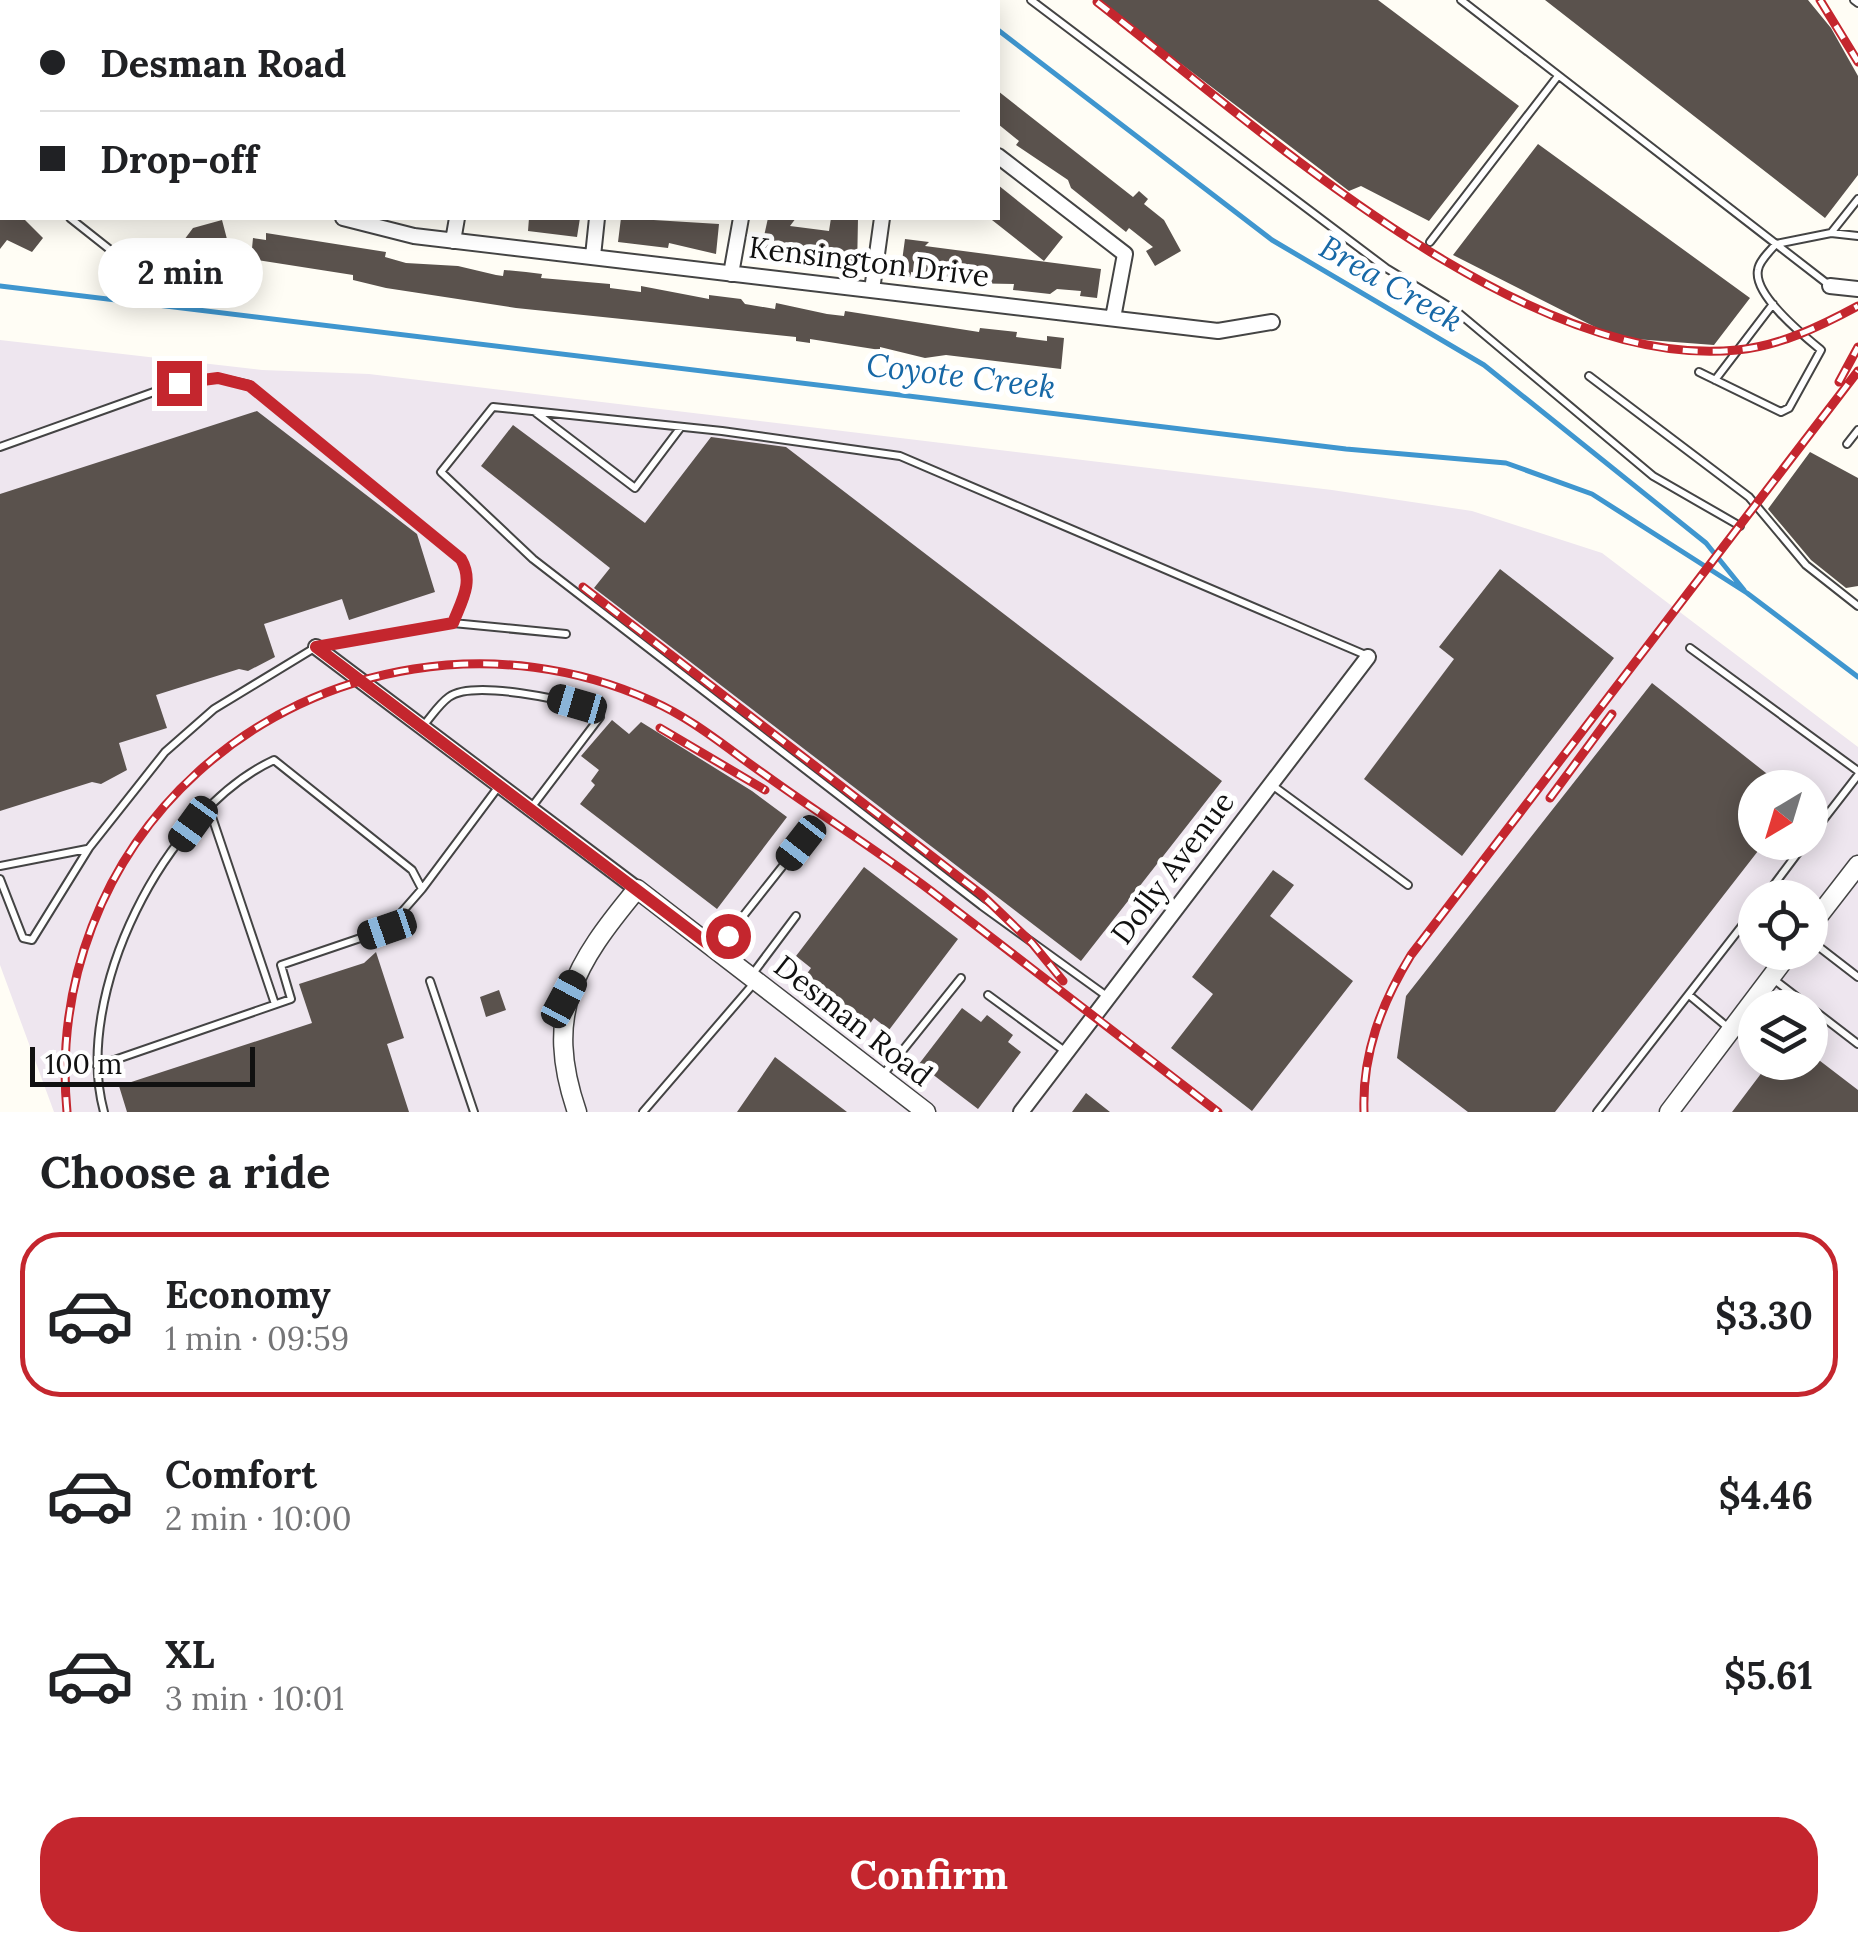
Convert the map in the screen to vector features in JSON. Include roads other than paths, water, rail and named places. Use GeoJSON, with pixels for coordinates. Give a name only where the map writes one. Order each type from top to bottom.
{"type":"FeatureCollection","features":[{"type":"Feature","properties":{"kind":"street"},"geometry":{"type":"LineString","coordinates":[[1000,158],[1125,254],[1113,318]]}},
{"type":"Feature","properties":{"kind":"street","name":"Kensington Drive"},"geometry":{"type":"LineString","coordinates":[[353,220],[453,241],[1218,331],[1272,322]]}},
{"type":"Feature","properties":{"kind":"street"},"geometry":{"type":"LineString","coordinates":[[453,241],[457,220]]}},
{"type":"Feature","properties":{"kind":"street"},"geometry":{"type":"LineString","coordinates":[[593,256],[597,220]]}},
{"type":"Feature","properties":{"kind":"street"},"geometry":{"type":"LineString","coordinates":[[731,274],[741,220]]}},
{"type":"Feature","properties":{"kind":"street"},"geometry":{"type":"LineString","coordinates":[[872,290],[882,220]]}},
{"type":"Feature","properties":{"kind":"street"},"geometry":{"type":"LineString","coordinates":[[1830,286],[1858,289]]}},
{"type":"Feature","properties":{"kind":"street","name":"Desman Road"},"geometry":{"type":"LineString","coordinates":[[316,647],[926,1112]]}},
{"type":"Feature","properties":{"kind":"street","name":"Dolly Avenue"},"geometry":{"type":"LineString","coordinates":[[1022,1112],[1368,656]]}},
{"type":"Feature","properties":{"kind":"street"},"geometry":{"type":"LineString","coordinates":[[1828,904],[1858,865]]}},
{"type":"Feature","properties":{"kind":"street"},"geometry":{"type":"LineString","coordinates":[[578,1112],[567,1083],[564,999],[598,936],[636,888]]}},
{"type":"Feature","properties":{"kind":"street"},"geometry":{"type":"LineString","coordinates":[[1669,1112],[1777,970]]}},
{"type":"Feature","properties":{"kind":"lane"},"geometry":{"type":"LineString","coordinates":[[1031,0],[1386,268],[1455,310],[1654,476],[1740,526]]}},
{"type":"Feature","properties":{"kind":"lane"},"geometry":{"type":"LineString","coordinates":[[1461,0],[1830,286]]}},
{"type":"Feature","properties":{"kind":"lane"},"geometry":{"type":"LineString","coordinates":[[1430,242],[1558,76]]}},
{"type":"Feature","properties":{"kind":"lane"},"geometry":{"type":"LineString","coordinates":[[1831,233],[1858,199]]}},
{"type":"Feature","properties":{"kind":"lane"},"geometry":{"type":"LineString","coordinates":[[72,220],[142,276]]}},
{"type":"Feature","properties":{"kind":"lane"},"geometry":{"type":"LineString","coordinates":[[1698,372],[1781,412],[1789,408],[1822,350],[1773,304],[1758,277],[1758,267],[1776,244],[1831,233],[1858,236]]}},
{"type":"Feature","properties":{"kind":"lane"},"geometry":{"type":"LineString","coordinates":[[1715,380],[1773,304]]}},
{"type":"Feature","properties":{"kind":"lane"},"geometry":{"type":"LineString","coordinates":[[1588,376],[1750,498],[1806,565],[1858,606]]}},
{"type":"Feature","properties":{"kind":"lane"},"geometry":{"type":"LineString","coordinates":[[0,447],[179,383],[218,378],[250,386],[461,559],[468,572],[468,588],[453,623]]}},
{"type":"Feature","properties":{"kind":"lane"},"geometry":{"type":"LineString","coordinates":[[1109,998],[982,906],[533,559],[441,472],[493,406],[682,426],[900,456],[1368,656]]}},
{"type":"Feature","properties":{"kind":"lane"},"geometry":{"type":"LineString","coordinates":[[534,411],[635,488],[682,426]]}},
{"type":"Feature","properties":{"kind":"lane"},"geometry":{"type":"LineString","coordinates":[[1847,444],[1858,430]]}},
{"type":"Feature","properties":{"kind":"lane"},"geometry":{"type":"LineString","coordinates":[[0,880],[15,924],[23,938],[32,940],[88,848],[165,752],[214,709],[316,647],[453,623],[566,634]]}},
{"type":"Feature","properties":{"kind":"lane"},"geometry":{"type":"LineString","coordinates":[[1690,648],[1858,773],[1828,813]]}},
{"type":"Feature","properties":{"kind":"lane"},"geometry":{"type":"LineString","coordinates":[[422,728],[451,695],[466,692],[526,693],[596,709],[600,717],[530,809]]}},
{"type":"Feature","properties":{"kind":"lane"},"geometry":{"type":"LineString","coordinates":[[104,1112],[95,1040],[132,917],[154,878],[209,808],[256,768],[274,760],[412,870],[422,889]]}},
{"type":"Feature","properties":{"kind":"lane"},"geometry":{"type":"LineString","coordinates":[[1271,784],[1408,885]]}},
{"type":"Feature","properties":{"kind":"lane"},"geometry":{"type":"LineString","coordinates":[[97,1066],[291,999],[281,965],[387,929],[499,786]]}},
{"type":"Feature","properties":{"kind":"lane"},"geometry":{"type":"LineString","coordinates":[[209,808],[275,1004]]}},
{"type":"Feature","properties":{"kind":"lane"},"geometry":{"type":"LineString","coordinates":[[716,950],[801,843]]}},
{"type":"Feature","properties":{"kind":"lane"},"geometry":{"type":"LineString","coordinates":[[0,866],[88,848]]}},
{"type":"Feature","properties":{"kind":"lane"},"geometry":{"type":"LineString","coordinates":[[1778,880],[1793,860]]}},
{"type":"Feature","properties":{"kind":"lane"},"geometry":{"type":"LineString","coordinates":[[643,1112],[753,979],[796,916]]}},
{"type":"Feature","properties":{"kind":"lane"},"geometry":{"type":"LineString","coordinates":[[1596,1112],[1738,932]]}},
{"type":"Feature","properties":{"kind":"lane"},"geometry":{"type":"LineString","coordinates":[[1828,954],[1858,976]]}},
{"type":"Feature","properties":{"kind":"lane"},"geometry":{"type":"LineString","coordinates":[[881,1077],[961,978]]}},
{"type":"Feature","properties":{"kind":"lane"},"geometry":{"type":"LineString","coordinates":[[1771,978],[1858,1044]]}},
{"type":"Feature","properties":{"kind":"lane"},"geometry":{"type":"LineString","coordinates":[[430,980],[474,1112]]}},
{"type":"Feature","properties":{"kind":"lane"},"geometry":{"type":"LineString","coordinates":[[988,994],[1067,1053]]}},
{"type":"Feature","properties":{"kind":"lane"},"geometry":{"type":"LineString","coordinates":[[1689,995],[1732,1030]]}},
{"type":"Feature","properties":{"kind":"waterway","name":"Brea Creek"},"geometry":{"type":"LineString","coordinates":[[1000,32],[1272,240],[1484,365],[1706,543],[1744,590]]}},
{"type":"Feature","properties":{"kind":"waterway","name":"Coyote Creek"},"geometry":{"type":"LineString","coordinates":[[0,286],[1346,449],[1506,463],[1592,494],[1747,593],[1858,677]]}},
{"type":"Feature","properties":{"kind":"railway"},"geometry":{"type":"LineString","coordinates":[[1820,0],[1858,62]]}},
{"type":"Feature","properties":{"kind":"railway"},"geometry":{"type":"LineString","coordinates":[[1097,2],[1314,173],[1398,231],[1483,283],[1570,322],[1655,346],[1737,350],[1784,340],[1858,306]]}},
{"type":"Feature","properties":{"kind":"railway"},"geometry":{"type":"LineString","coordinates":[[1839,382],[1858,347]]}},
{"type":"Feature","properties":{"kind":"railway"},"geometry":{"type":"LineString","coordinates":[[1364,1112],[1366,1070],[1375,1030],[1411,955],[1858,371]]}},
{"type":"Feature","properties":{"kind":"railway"},"geometry":{"type":"LineString","coordinates":[[583,587],[981,894],[1032,943],[1063,981]]}},
{"type":"Feature","properties":{"kind":"railway"},"geometry":{"type":"LineString","coordinates":[[67,1112],[65,1064],[78,971],[111,884],[164,806],[198,772],[246,734],[299,704],[355,683],[414,669],[474,664],[534,667],[594,680],[682,716],[911,876],[1218,1112]]}},
{"type":"Feature","properties":{"kind":"railway"},"geometry":{"type":"LineString","coordinates":[[1550,798],[1612,714]]}},
{"type":"Feature","properties":{"kind":"railway"},"geometry":{"type":"LineString","coordinates":[[660,728],[765,790]]}}]}
